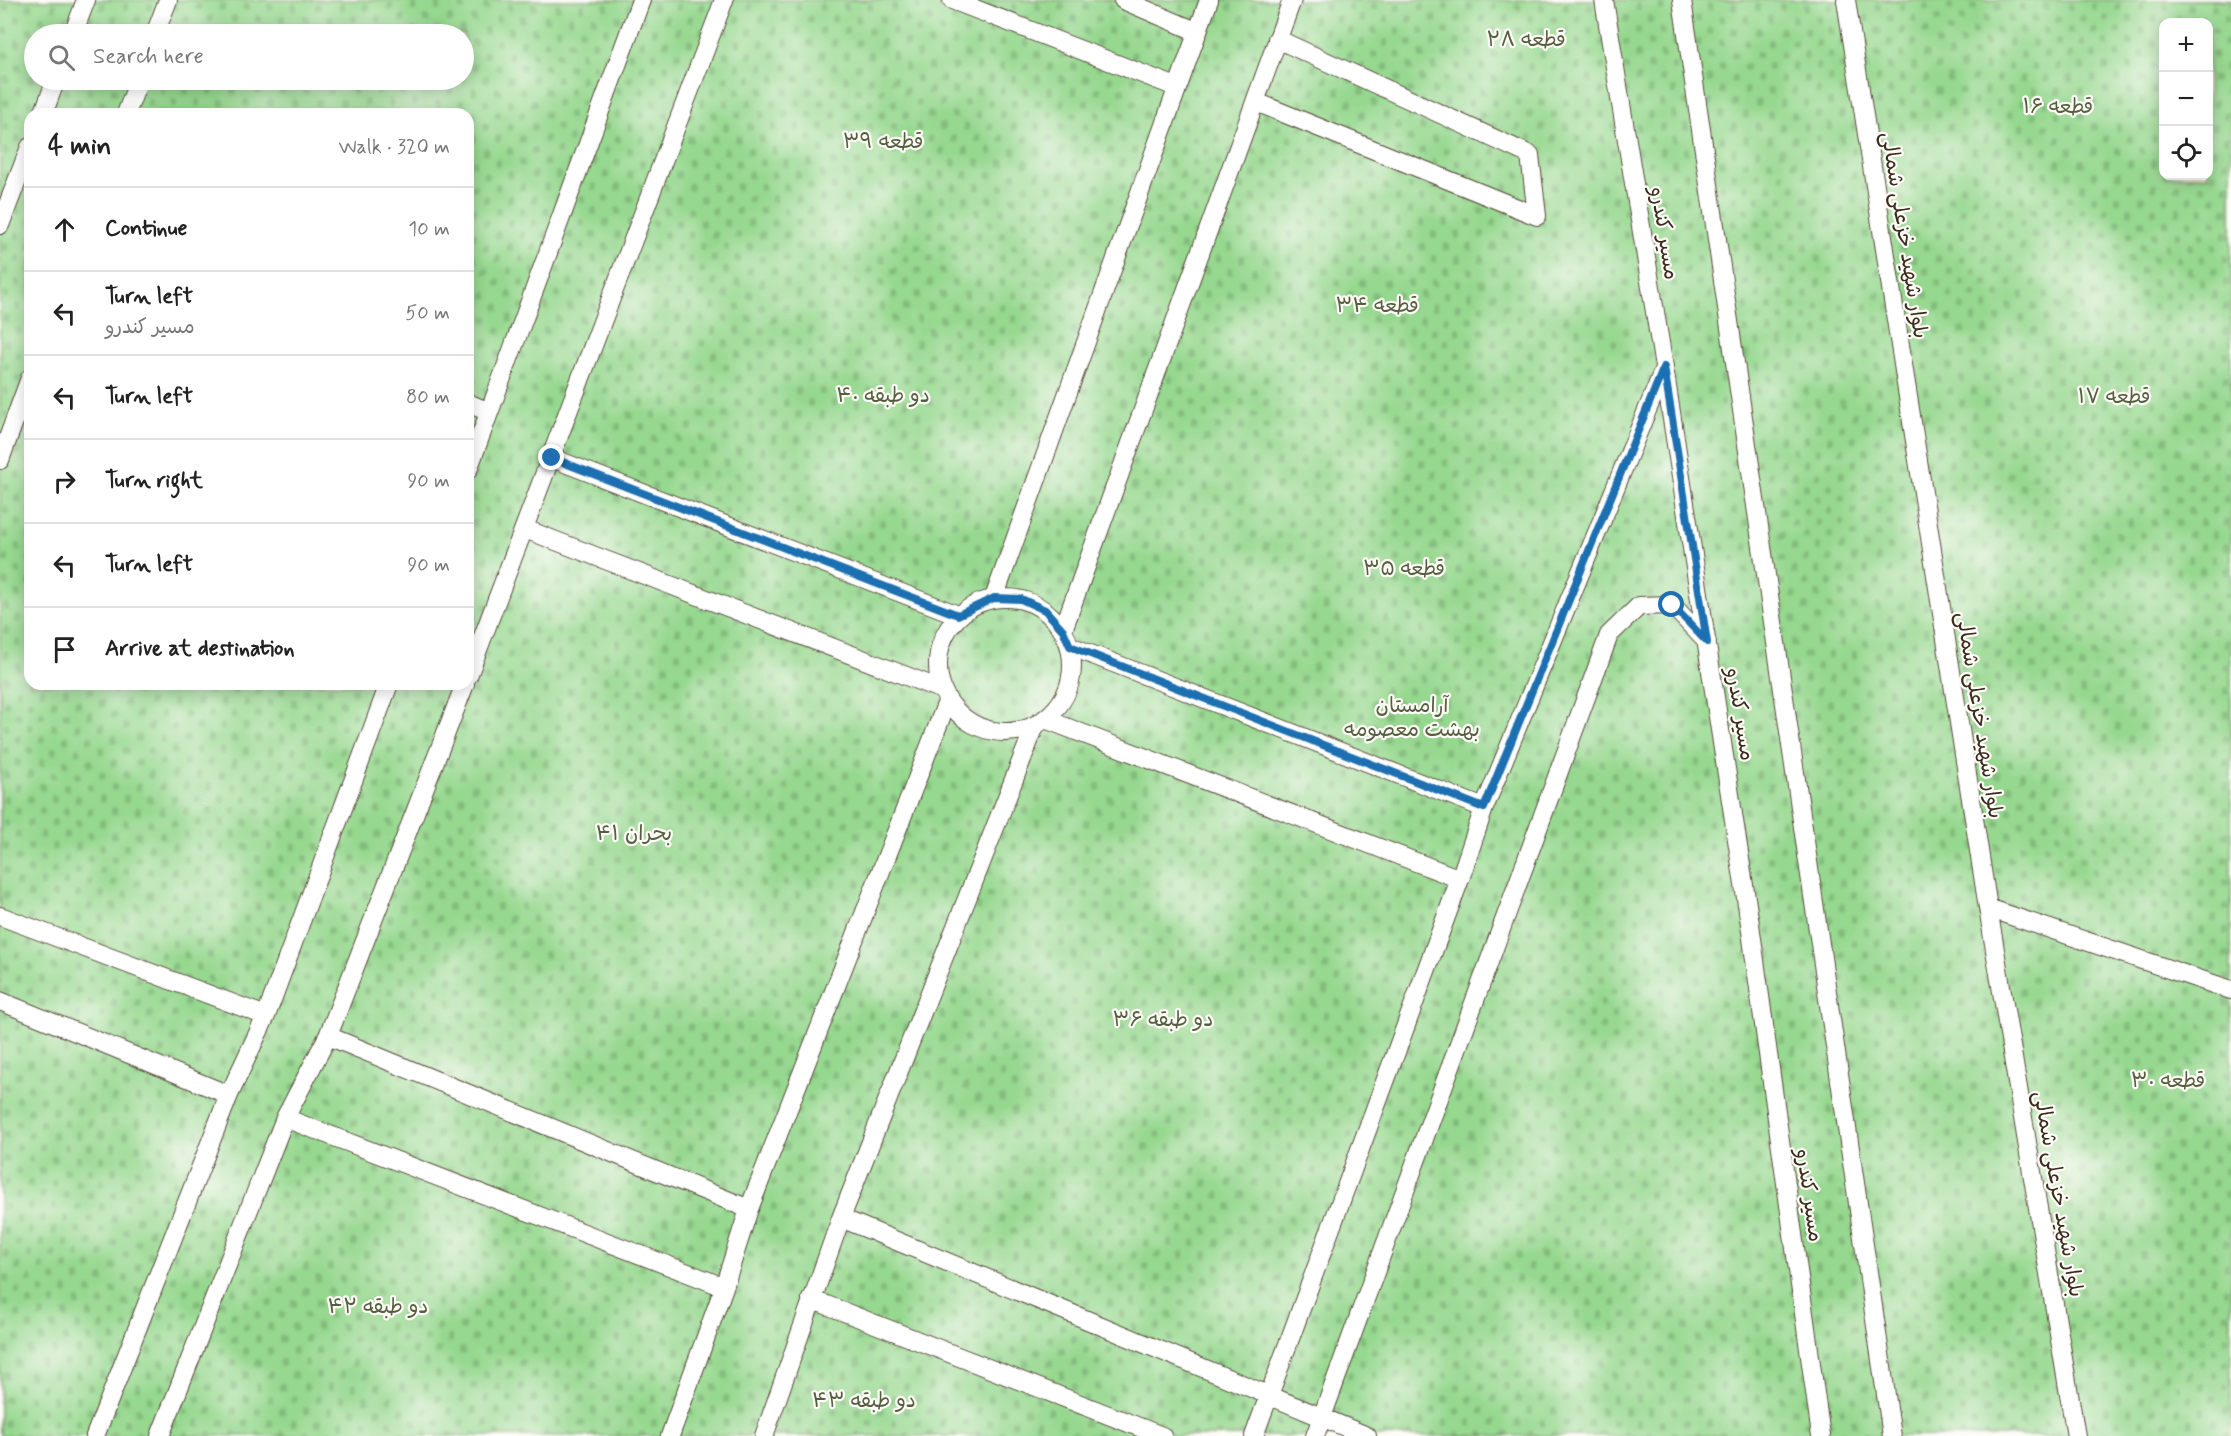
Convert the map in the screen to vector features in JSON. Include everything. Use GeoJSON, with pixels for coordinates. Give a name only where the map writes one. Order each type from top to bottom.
{"type":"FeatureCollection","features":[{"type":"Feature","properties":{"kind":"lane"},"geometry":{"type":"LineString","coordinates":[[77,24],[86,0]]}},
{"type":"Feature","properties":{"kind":"lane"},"geometry":{"type":"LineString","coordinates":[[159,24],[168,0]]}},
{"type":"Feature","properties":{"kind":"lane"},"geometry":{"type":"LineString","coordinates":[[474,453],[641,0]]}},
{"type":"Feature","properties":{"kind":"lane"},"geometry":{"type":"LineString","coordinates":[[474,661],[724,0]]}},
{"type":"Feature","properties":{"kind":"lane"},"geometry":{"type":"LineString","coordinates":[[952,0],[1176,87]]}},
{"type":"Feature","properties":{"kind":"lane"},"geometry":{"type":"LineString","coordinates":[[1123,0],[1198,32]]}},
{"type":"Feature","properties":{"kind":"lane"},"geometry":{"type":"LineString","coordinates":[[994,598],[1209,0]]}},
{"type":"Feature","properties":{"kind":"lane"},"geometry":{"type":"LineString","coordinates":[[1066,638],[1292,0]]}},
{"type":"Feature","properties":{"kind":"lane","name":"مسیر کندرو"},"geometry":{"type":"LineString","coordinates":[[1604,0],[1664,367],[1750,924],[1821,1436]]}},
{"type":"Feature","properties":{"kind":"lane"},"geometry":{"type":"LineString","coordinates":[[1682,0],[1892,1436]]}},
{"type":"Feature","properties":{"kind":"lane","name":"بلوار شهید خزعلی شمالی"},"geometry":{"type":"LineString","coordinates":[[1846,0],[1988,908],[2076,1436]]}},
{"type":"Feature","properties":{"kind":"lane"},"geometry":{"type":"LineString","coordinates":[[1256,102],[1537,216],[1530,155],[1277,39]]}},
{"type":"Feature","properties":{"kind":"lane"},"geometry":{"type":"LineString","coordinates":[[44,108],[52,90]]}},
{"type":"Feature","properties":{"kind":"lane"},"geometry":{"type":"LineString","coordinates":[[128,108],[135,90]]}},
{"type":"Feature","properties":{"kind":"lane"},"geometry":{"type":"LineString","coordinates":[[1,218],[24,162]]}},
{"type":"Feature","properties":{"kind":"lane"},"geometry":{"type":"LineString","coordinates":[[1254,1436],[1460,879],[1484,808],[1664,367]]}},
{"type":"Feature","properties":{"kind":"lane"},"geometry":{"type":"LineString","coordinates":[[0,460],[24,394]]}},
{"type":"Feature","properties":{"kind":"lane"},"geometry":{"type":"LineString","coordinates":[[474,406],[489,412]]}},
{"type":"Feature","properties":{"kind":"lane"},"geometry":{"type":"LineString","coordinates":[[552,458],[958,615]]}},
{"type":"Feature","properties":{"kind":"lane"},"geometry":{"type":"LineString","coordinates":[[525,529],[943,695],[971,725],[1003,733],[1040,723],[1460,879]]}},
{"type":"Feature","properties":{"kind":"lane"},"geometry":{"type":"LineString","coordinates":[[670,1436],[724,1287],[749,1209],[943,695],[938,649],[958,615],[994,598],[1021,599],[1045,610],[1066,638],[1072,673],[1063,699],[1040,723],[841,1218],[764,1436]]}},
{"type":"Feature","properties":{"kind":"lane"},"geometry":{"type":"LineString","coordinates":[[1314,1436],[1609,635],[1639,606],[1672,605],[1707,642]]}},
{"type":"Feature","properties":{"kind":"lane"},"geometry":{"type":"LineString","coordinates":[[1066,638],[1484,808]]}},
{"type":"Feature","properties":{"kind":"lane"},"geometry":{"type":"LineString","coordinates":[[95,1436],[229,1095],[266,1016],[387,690]]}},
{"type":"Feature","properties":{"kind":"lane"},"geometry":{"type":"LineString","coordinates":[[160,1436],[285,1118],[328,1036],[463,690]]}},
{"type":"Feature","properties":{"kind":"lane"},"geometry":{"type":"LineString","coordinates":[[1988,908],[2231,990]]}},
{"type":"Feature","properties":{"kind":"lane"},"geometry":{"type":"LineString","coordinates":[[0,916],[266,1016]]}},
{"type":"Feature","properties":{"kind":"lane"},"geometry":{"type":"LineString","coordinates":[[0,1001],[229,1095]]}},
{"type":"Feature","properties":{"kind":"lane"},"geometry":{"type":"LineString","coordinates":[[328,1036],[749,1209]]}},
{"type":"Feature","properties":{"kind":"lane"},"geometry":{"type":"LineString","coordinates":[[285,1118],[724,1287]]}},
{"type":"Feature","properties":{"kind":"lane"},"geometry":{"type":"LineString","coordinates":[[841,1218],[1367,1436]]}},
{"type":"Feature","properties":{"kind":"lane"},"geometry":{"type":"LineString","coordinates":[[811,1299],[1162,1436]]}},
{"type":"Feature","properties":{"kind":"green space","name":"آرامستان بهشت معصومه"},"geometry":{"type":"Polygon","coordinates":[[[0,0],[2231,0],[2231,1436],[0,1436],[0,0]]]}},
{"type":"Feature","properties":{"kind":"route"},"geometry":{"type":"LineString","coordinates":[[552,458],[958,615],[994,598],[1021,599],[1045,610],[1063,630],[1070,646],[1484,808],[1664,367],[1707,642],[1672,605]]}},
{"type":"Feature","properties":{"kind":"park label","name":"قطعه ۲۸"},"geometry":{"type":"Point","coordinates":[1526,39]}},
{"type":"Feature","properties":{"kind":"park label","name":"قطعه ۱۶"},"geometry":{"type":"Point","coordinates":[2058,106]}},
{"type":"Feature","properties":{"kind":"park label","name":"قطعه ۳۹"},"geometry":{"type":"Point","coordinates":[883,141]}},
{"type":"Feature","properties":{"kind":"park label","name":"قطعه ۳۴"},"geometry":{"type":"Point","coordinates":[1377,305]}},
{"type":"Feature","properties":{"kind":"park label","name":"۴۰ دو طبقه"},"geometry":{"type":"Point","coordinates":[883,395]}},
{"type":"Feature","properties":{"kind":"park label","name":"قطعه ۱۷"},"geometry":{"type":"Point","coordinates":[2114,396]}},
{"type":"Feature","properties":{"kind":"park label","name":"قطعه ۳۵"},"geometry":{"type":"Point","coordinates":[1404,568]}},
{"type":"Feature","properties":{"kind":"park label","name":"۴۱ بحران"},"geometry":{"type":"Point","coordinates":[634,833]}},
{"type":"Feature","properties":{"kind":"park label","name":"۳۶ دو طبقه"},"geometry":{"type":"Point","coordinates":[1163,1019]}},
{"type":"Feature","properties":{"kind":"park label","name":"قطعه ۳۰"},"geometry":{"type":"Point","coordinates":[2168,1080]}},
{"type":"Feature","properties":{"kind":"park label","name":"۴۲ دو طبقه"},"geometry":{"type":"Point","coordinates":[378,1306]}},
{"type":"Feature","properties":{"kind":"park label","name":"۴۳ دو طبقه"},"geometry":{"type":"Point","coordinates":[864,1400]}}]}
